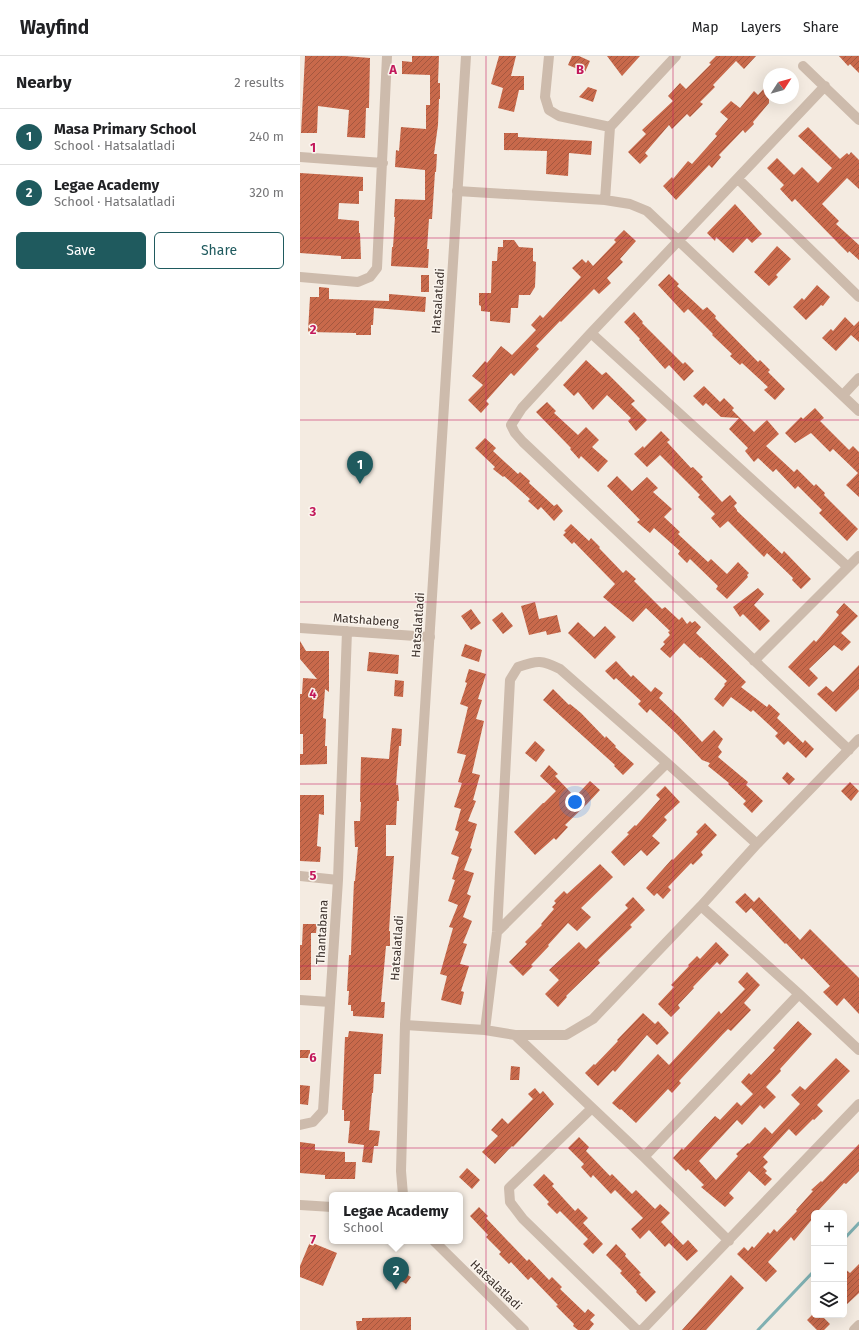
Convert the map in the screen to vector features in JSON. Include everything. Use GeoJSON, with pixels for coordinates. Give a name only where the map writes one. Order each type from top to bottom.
{"type":"FeatureCollection","features":[{"type":"Feature","properties":{"kind":"street"},"geometry":{"type":"LineString","coordinates":[[300,277],[358,282],[365,280],[374,273],[377,268],[387,56]]}},
{"type":"Feature","properties":{"kind":"street","name":"Hatsalatladi"},"geometry":{"type":"LineString","coordinates":[[403,1192],[401,1171],[406,1025],[466,56]]}},
{"type":"Feature","properties":{"kind":"street"},"geometry":{"type":"LineString","coordinates":[[549,56],[545,97],[549,110],[559,116],[610,127]]}},
{"type":"Feature","properties":{"kind":"street"},"geometry":{"type":"LineString","coordinates":[[605,200],[610,127],[676,56]]}},
{"type":"Feature","properties":{"kind":"street"},"geometry":{"type":"LineString","coordinates":[[803,66],[859,120]]}},
{"type":"Feature","properties":{"kind":"street"},"geometry":{"type":"LineString","coordinates":[[406,1025],[485,1030],[514,1035],[566,1035],[588,1022],[701,906],[757,844],[855,745],[754,661],[514,434],[511,425],[522,408],[591,333],[825,86]]}},
{"type":"Feature","properties":{"kind":"street"},"geometry":{"type":"LineString","coordinates":[[300,157],[383,163]]}},
{"type":"Feature","properties":{"kind":"street"},"geometry":{"type":"LineString","coordinates":[[738,179],[859,297]]}},
{"type":"Feature","properties":{"kind":"street"},"geometry":{"type":"LineString","coordinates":[[457,191],[605,200],[630,204],[647,212],[859,411]]}},
{"type":"Feature","properties":{"kind":"street"},"geometry":{"type":"LineString","coordinates":[[591,333],[848,568]]}},
{"type":"Feature","properties":{"kind":"street"},"geometry":{"type":"LineString","coordinates":[[843,395],[859,378]]}},
{"type":"Feature","properties":{"kind":"street"},"geometry":{"type":"LineString","coordinates":[[754,661],[859,556]]}},
{"type":"Feature","properties":{"kind":"street","name":"Matshabeng"},"geometry":{"type":"LineString","coordinates":[[300,628],[430,637]]}},
{"type":"Feature","properties":{"kind":"street","name":"Thantabana"},"geometry":{"type":"LineString","coordinates":[[300,1125],[313,1122],[323,1111],[338,880],[347,631]]}},
{"type":"Feature","properties":{"kind":"street"},"geometry":{"type":"LineString","coordinates":[[485,1030],[498,932],[510,680],[518,666],[534,661],[547,662],[560,669],[757,844]]}},
{"type":"Feature","properties":{"kind":"street"},"geometry":{"type":"LineString","coordinates":[[498,932],[667,763]]}},
{"type":"Feature","properties":{"kind":"street"},"geometry":{"type":"LineString","coordinates":[[300,876],[338,880]]}},
{"type":"Feature","properties":{"kind":"street"},"geometry":{"type":"LineString","coordinates":[[701,906],[859,1050]]}},
{"type":"Feature","properties":{"kind":"street"},"geometry":{"type":"LineString","coordinates":[[644,1157],[799,994]]}},
{"type":"Feature","properties":{"kind":"street"},"geometry":{"type":"LineString","coordinates":[[300,1000],[330,1002]]}},
{"type":"Feature","properties":{"kind":"street"},"geometry":{"type":"LineString","coordinates":[[514,1035],[591,1109],[644,1157],[729,1241]]}},
{"type":"Feature","properties":{"kind":"street"},"geometry":{"type":"LineString","coordinates":[[642,1330],[859,1104]]}},
{"type":"Feature","properties":{"kind":"street"},"geometry":{"type":"LineString","coordinates":[[591,1109],[509,1188],[510,1202],[523,1219],[637,1330]]}},
{"type":"Feature","properties":{"kind":"street"},"geometry":{"type":"LineString","coordinates":[[300,1204],[329,1207]]}},
{"type":"Feature","properties":{"kind":"street","name":"Hatsalatladi"},"geometry":{"type":"LineString","coordinates":[[437,1244],[524,1330]]}},
{"type":"Feature","properties":{"kind":"street"},"geometry":{"type":"LineString","coordinates":[[854,1330],[859,1325]]}},
{"type":"Feature","properties":{"kind":"building"},"geometry":{"type":"Polygon","coordinates":[[[305,56],[345,56],[370,58],[369,108],[366,108],[365,138],[347,137],[349,110],[318,106],[317,133],[301,133],[305,56]]]}},
{"type":"Feature","properties":{"kind":"building"},"geometry":{"type":"Polygon","coordinates":[[[412,56],[439,56],[438,83],[440,83],[440,99],[434,154],[437,154],[432,219],[429,219],[427,249],[429,249],[428,268],[391,266],[395,199],[425,200],[425,170],[395,167],[396,150],[399,151],[401,127],[426,129],[426,105],[430,105],[430,75],[402,74],[402,61],[412,62],[412,56]]]}},
{"type":"Feature","properties":{"kind":"building"},"geometry":{"type":"Polygon","coordinates":[[[499,56],[516,56],[511,76],[524,76],[524,90],[519,90],[514,112],[498,108],[503,88],[491,84],[499,56]]]}},
{"type":"Feature","properties":{"kind":"building"},"geometry":{"type":"Polygon","coordinates":[[[572,56],[579,56],[590,61],[585,72],[568,65],[572,56]]]}},
{"type":"Feature","properties":{"kind":"building"},"geometry":{"type":"Polygon","coordinates":[[[607,56],[640,56],[622,76],[607,56]]]}},
{"type":"Feature","properties":{"kind":"building"},"geometry":{"type":"Polygon","coordinates":[[[716,56],[756,56],[744,69],[736,61],[713,85],[715,87],[700,102],[703,104],[690,117],[687,114],[672,129],[669,125],[645,153],[648,156],[640,164],[628,152],[646,134],[642,130],[673,101],[668,96],[680,83],[686,89],[711,64],[709,63],[716,56]]]}},
{"type":"Feature","properties":{"kind":"building"},"geometry":{"type":"Polygon","coordinates":[[[839,56],[859,56],[859,73],[850,64],[848,66],[839,56]]]}},
{"type":"Feature","properties":{"kind":"building"},"geometry":{"type":"Polygon","coordinates":[[[588,87],[597,90],[593,102],[579,97],[588,87]]]}},
{"type":"Feature","properties":{"kind":"building"},"geometry":{"type":"Polygon","coordinates":[[[763,90],[763,104],[768,104],[753,122],[754,124],[745,133],[743,130],[719,155],[721,157],[712,168],[709,165],[676,200],[663,186],[672,177],[673,179],[688,161],[692,164],[717,136],[715,134],[728,119],[720,112],[731,101],[740,108],[754,91],[758,95],[763,90]]]}},
{"type":"Feature","properties":{"kind":"building"},"geometry":{"type":"Polygon","coordinates":[[[808,127],[840,159],[847,153],[849,155],[851,152],[859,160],[859,189],[847,178],[822,204],[839,221],[836,224],[859,245],[859,260],[849,251],[848,253],[795,199],[792,202],[780,189],[784,185],[767,168],[777,158],[794,175],[802,167],[818,183],[832,168],[798,136],[808,127]]]}},
{"type":"Feature","properties":{"kind":"building"},"geometry":{"type":"Polygon","coordinates":[[[504,133],[518,133],[518,137],[592,141],[591,155],[569,153],[568,176],[546,174],[547,151],[504,150],[504,133]]]}},
{"type":"Feature","properties":{"kind":"building"},"geometry":{"type":"Polygon","coordinates":[[[300,173],[363,177],[363,191],[359,191],[359,204],[339,203],[338,219],[359,221],[361,259],[341,259],[341,256],[300,253],[300,173]]]}},
{"type":"Feature","properties":{"kind":"building"},"geometry":{"type":"Polygon","coordinates":[[[735,204],[762,234],[752,243],[747,238],[733,253],[716,237],[715,241],[707,233],[735,204]]]}},
{"type":"Feature","properties":{"kind":"building"},"geometry":{"type":"Polygon","coordinates":[[[624,230],[636,241],[620,259],[623,262],[607,278],[611,283],[599,294],[594,289],[561,322],[560,321],[536,346],[539,349],[514,376],[511,373],[486,401],[489,404],[481,413],[468,400],[483,385],[472,376],[485,361],[487,363],[501,346],[512,355],[536,330],[531,325],[540,315],[543,318],[581,277],[572,268],[582,259],[586,263],[588,260],[593,266],[616,242],[614,240],[624,230]]]}},
{"type":"Feature","properties":{"kind":"building"},"geometry":{"type":"Polygon","coordinates":[[[503,240],[514,240],[519,247],[533,248],[533,261],[536,262],[535,287],[530,295],[519,295],[518,308],[511,308],[510,323],[490,321],[490,312],[481,311],[481,306],[479,305],[479,293],[491,293],[492,261],[497,261],[498,247],[503,247],[503,240]]]}},
{"type":"Feature","properties":{"kind":"building"},"geometry":{"type":"Polygon","coordinates":[[[777,246],[791,259],[776,275],[778,277],[769,286],[754,272],[777,246]]]}},
{"type":"Feature","properties":{"kind":"building"},"geometry":{"type":"Polygon","coordinates":[[[669,274],[679,284],[677,286],[703,310],[707,307],[716,316],[715,318],[758,362],[760,360],[770,370],[768,372],[785,389],[775,400],[764,390],[768,387],[742,363],[740,365],[730,356],[732,354],[688,309],[684,313],[658,285],[669,274]]]}},
{"type":"Feature","properties":{"kind":"building"},"geometry":{"type":"Polygon","coordinates":[[[421,275],[429,275],[429,292],[421,292],[421,275]]]}},
{"type":"Feature","properties":{"kind":"building"},"geometry":{"type":"Polygon","coordinates":[[[817,285],[830,297],[823,306],[821,305],[806,320],[793,307],[802,298],[804,300],[817,285]]]}},
{"type":"Feature","properties":{"kind":"building"},"geometry":{"type":"Polygon","coordinates":[[[319,287],[329,288],[329,299],[389,301],[389,294],[426,297],[425,312],[374,308],[371,335],[356,335],[356,333],[309,332],[310,297],[319,297],[319,287]]]}},
{"type":"Feature","properties":{"kind":"building"},"geometry":{"type":"Polygon","coordinates":[[[634,312],[643,322],[642,323],[683,364],[685,362],[694,371],[684,381],[669,365],[665,369],[624,322],[634,312]]]}},
{"type":"Feature","properties":{"kind":"building"},"geometry":{"type":"Polygon","coordinates":[[[845,317],[854,326],[859,321],[859,342],[851,335],[836,351],[822,338],[831,329],[833,331],[845,317]]]}},
{"type":"Feature","properties":{"kind":"building"},"geometry":{"type":"Polygon","coordinates":[[[586,360],[602,375],[606,372],[635,401],[631,404],[647,420],[636,431],[628,421],[631,418],[607,395],[593,410],[578,392],[574,396],[563,385],[586,360]]]}},
{"type":"Feature","properties":{"kind":"building"},"geometry":{"type":"Polygon","coordinates":[[[704,386],[720,402],[724,398],[734,408],[732,410],[754,432],[767,420],[779,434],[766,446],[794,472],[797,469],[814,486],[816,484],[825,493],[824,495],[858,529],[847,541],[819,513],[822,510],[798,486],[795,489],[776,469],[773,472],[758,458],[754,462],[745,451],[748,448],[729,429],[739,418],[721,417],[706,403],[703,406],[693,396],[704,386]]]}},
{"type":"Feature","properties":{"kind":"building"},"geometry":{"type":"Polygon","coordinates":[[[547,402],[556,411],[554,413],[578,435],[586,427],[599,440],[592,447],[608,461],[598,472],[581,456],[579,459],[570,449],[571,448],[536,412],[547,402]]]}},
{"type":"Feature","properties":{"kind":"building"},"geometry":{"type":"Polygon","coordinates":[[[815,408],[824,418],[820,421],[849,450],[853,446],[859,452],[859,497],[846,485],[858,473],[833,449],[830,452],[811,433],[795,443],[785,433],[801,417],[803,419],[815,408]]]}},
{"type":"Feature","properties":{"kind":"building"},"geometry":{"type":"Polygon","coordinates":[[[661,431],[670,440],[667,442],[691,468],[693,467],[703,477],[701,479],[722,502],[730,495],[737,503],[734,506],[737,511],[782,554],[784,551],[811,579],[801,589],[792,580],[793,578],[767,553],[764,557],[728,521],[720,528],[711,518],[715,514],[698,497],[700,495],[660,455],[647,467],[634,454],[643,446],[644,448],[661,431]]]}},
{"type":"Feature","properties":{"kind":"building"},"geometry":{"type":"Polygon","coordinates":[[[485,438],[496,448],[493,451],[518,474],[520,472],[530,481],[529,483],[554,506],[557,504],[563,511],[554,521],[541,507],[538,510],[528,501],[530,499],[504,476],[503,477],[493,469],[495,467],[475,448],[485,438]]]}},
{"type":"Feature","properties":{"kind":"building"},"geometry":{"type":"Polygon","coordinates":[[[617,476],[632,491],[647,477],[658,488],[653,492],[672,509],[664,517],[680,532],[678,534],[708,562],[711,559],[727,574],[738,562],[749,573],[747,575],[748,577],[727,599],[716,589],[718,586],[690,559],[687,563],[678,554],[680,551],[654,528],[650,533],[637,522],[640,520],[607,486],[617,476]]]}},
{"type":"Feature","properties":{"kind":"building"},"geometry":{"type":"Polygon","coordinates":[[[571,524],[589,541],[591,538],[623,573],[626,570],[636,579],[634,581],[662,609],[665,607],[679,620],[682,617],[687,624],[690,621],[692,623],[695,621],[701,627],[696,633],[746,682],[741,687],[767,707],[769,704],[780,714],[777,718],[803,743],[805,740],[814,749],[806,758],[788,741],[784,745],[775,736],[778,733],[753,710],[751,712],[731,697],[723,707],[714,699],[727,681],[684,643],[670,658],[660,649],[665,644],[663,642],[670,635],[668,632],[670,631],[646,608],[633,622],[603,597],[615,584],[574,542],[572,544],[563,535],[566,532],[564,531],[571,524]]]}},
{"type":"Feature","properties":{"kind":"building"},"geometry":{"type":"Polygon","coordinates":[[[758,588],[764,594],[754,605],[770,621],[760,631],[743,614],[740,617],[733,607],[758,588]]]}},
{"type":"Feature","properties":{"kind":"building"},"geometry":{"type":"Polygon","coordinates":[[[535,602],[539,619],[557,615],[561,632],[547,635],[546,631],[529,635],[521,606],[535,602]]]}},
{"type":"Feature","properties":{"kind":"building"},"geometry":{"type":"Polygon","coordinates":[[[844,603],[858,616],[841,633],[851,642],[842,651],[834,645],[809,669],[818,678],[809,687],[788,667],[814,640],[816,642],[839,615],[836,612],[844,603]]]}},
{"type":"Feature","properties":{"kind":"building"},"geometry":{"type":"Polygon","coordinates":[[[471,609],[481,623],[471,630],[461,616],[471,609]]]}},
{"type":"Feature","properties":{"kind":"building"},"geometry":{"type":"Polygon","coordinates":[[[502,612],[513,626],[503,634],[492,620],[502,612]]]}},
{"type":"Feature","properties":{"kind":"building"},"geometry":{"type":"Polygon","coordinates":[[[578,622],[594,637],[605,626],[616,637],[595,659],[568,633],[578,622]]]}},
{"type":"Feature","properties":{"kind":"building"},"geometry":{"type":"Polygon","coordinates":[[[300,641],[306,651],[329,651],[329,692],[325,689],[323,718],[326,719],[325,746],[327,746],[327,764],[300,765],[300,754],[303,754],[303,734],[300,734],[300,694],[302,694],[303,678],[317,679],[300,659],[300,641]]]}},
{"type":"Feature","properties":{"kind":"building"},"geometry":{"type":"Polygon","coordinates":[[[465,644],[482,650],[479,662],[461,656],[465,644]]]}},
{"type":"Feature","properties":{"kind":"building"},"geometry":{"type":"Polygon","coordinates":[[[369,652],[399,655],[398,674],[367,671],[369,652]]]}},
{"type":"Feature","properties":{"kind":"building"},"geometry":{"type":"Polygon","coordinates":[[[616,661],[631,677],[633,675],[651,692],[655,687],[663,693],[659,698],[702,742],[714,730],[723,739],[718,747],[722,752],[718,757],[748,782],[746,785],[763,801],[752,813],[743,804],[746,801],[728,784],[729,783],[708,766],[710,763],[702,760],[650,709],[647,713],[638,704],[641,701],[616,678],[614,680],[605,671],[616,661]]]}},
{"type":"Feature","properties":{"kind":"building"},"geometry":{"type":"Polygon","coordinates":[[[859,665],[859,689],[836,712],[817,694],[826,686],[833,692],[859,665]]]}},
{"type":"Feature","properties":{"kind":"building"},"geometry":{"type":"Polygon","coordinates":[[[469,669],[486,674],[478,699],[482,700],[476,719],[484,721],[472,773],[480,775],[473,800],[476,801],[468,821],[477,824],[470,848],[472,849],[464,870],[474,873],[467,894],[471,896],[463,917],[472,921],[463,943],[467,944],[460,964],[469,966],[461,991],[464,992],[461,1005],[441,1000],[447,976],[440,974],[453,928],[449,927],[458,905],[448,901],[455,880],[452,879],[459,857],[451,854],[459,832],[455,830],[461,809],[454,807],[462,783],[458,782],[466,755],[457,753],[468,707],[460,704],[467,683],[465,682],[469,669]]]}},
{"type":"Feature","properties":{"kind":"building"},"geometry":{"type":"Polygon","coordinates":[[[395,680],[404,681],[403,697],[394,696],[395,680]]]}},
{"type":"Feature","properties":{"kind":"building"},"geometry":{"type":"Polygon","coordinates":[[[553,689],[569,705],[570,704],[581,713],[605,738],[606,736],[616,746],[615,747],[634,764],[623,775],[614,766],[615,765],[543,700],[553,689]]]}},
{"type":"Feature","properties":{"kind":"building"},"geometry":{"type":"Polygon","coordinates":[[[392,728],[402,729],[396,785],[398,785],[399,801],[397,801],[396,825],[386,825],[386,856],[394,856],[389,931],[390,946],[386,946],[381,1002],[385,1002],[384,1018],[353,1016],[351,1005],[348,1005],[349,991],[347,991],[349,955],[351,955],[354,881],[358,847],[355,847],[354,821],[360,821],[361,757],[389,759],[392,728]]]}},
{"type":"Feature","properties":{"kind":"building"},"geometry":{"type":"Polygon","coordinates":[[[535,741],[545,750],[536,762],[525,753],[535,741]]]}},
{"type":"Feature","properties":{"kind":"building"},"geometry":{"type":"Polygon","coordinates":[[[549,765],[558,774],[555,776],[575,797],[590,781],[600,790],[565,825],[568,827],[556,840],[554,838],[535,855],[514,832],[556,791],[540,776],[549,765]]]}},
{"type":"Feature","properties":{"kind":"building"},"geometry":{"type":"Polygon","coordinates":[[[787,772],[795,779],[789,785],[782,778],[787,772]]]}},
{"type":"Feature","properties":{"kind":"building"},"geometry":{"type":"Polygon","coordinates":[[[850,782],[859,791],[851,801],[841,791],[850,782]]]}},
{"type":"Feature","properties":{"kind":"building"},"geometry":{"type":"Polygon","coordinates":[[[665,786],[680,802],[664,817],[667,820],[652,836],[660,843],[647,856],[641,850],[624,866],[611,852],[660,799],[656,795],[665,786]]]}},
{"type":"Feature","properties":{"kind":"building"},"geometry":{"type":"Polygon","coordinates":[[[300,795],[324,795],[324,815],[319,814],[317,846],[321,847],[320,862],[300,861],[300,795]]]}},
{"type":"Feature","properties":{"kind":"building"},"geometry":{"type":"Polygon","coordinates":[[[705,823],[717,835],[701,852],[703,855],[693,865],[691,863],[668,887],[671,890],[663,899],[657,893],[654,896],[646,888],[672,859],[673,860],[698,834],[696,832],[705,823]]]}},
{"type":"Feature","properties":{"kind":"building"},"geometry":{"type":"Polygon","coordinates":[[[600,864],[613,877],[581,908],[591,917],[577,931],[568,923],[523,976],[509,962],[527,944],[525,942],[542,925],[541,924],[554,909],[552,907],[556,903],[554,901],[564,891],[567,894],[600,864]]]}},
{"type":"Feature","properties":{"kind":"building"},"geometry":{"type":"Polygon","coordinates":[[[745,893],[754,902],[759,897],[800,940],[810,929],[859,978],[859,1014],[844,998],[837,1006],[823,992],[830,986],[803,958],[802,960],[786,943],[785,944],[751,908],[746,913],[735,902],[745,893]]]}},
{"type":"Feature","properties":{"kind":"building"},"geometry":{"type":"Polygon","coordinates":[[[633,897],[645,910],[630,925],[632,927],[598,960],[600,963],[566,996],[567,997],[558,1007],[545,994],[559,980],[549,970],[579,942],[586,949],[628,908],[625,905],[633,897]]]}},
{"type":"Feature","properties":{"kind":"building"},"geometry":{"type":"Polygon","coordinates":[[[303,924],[317,924],[316,933],[311,933],[311,980],[300,980],[300,945],[302,945],[303,924]]]}},
{"type":"Feature","properties":{"kind":"building"},"geometry":{"type":"Polygon","coordinates":[[[716,942],[729,955],[720,965],[717,962],[693,987],[694,988],[678,1005],[680,1008],[671,1017],[658,1004],[674,987],[671,985],[689,966],[688,965],[697,956],[700,959],[716,942]]]}},
{"type":"Feature","properties":{"kind":"building"},"geometry":{"type":"Polygon","coordinates":[[[747,972],[760,985],[744,1003],[751,1010],[731,1031],[728,1029],[723,1034],[679,1081],[681,1083],[672,1093],[668,1089],[636,1123],[612,1103],[658,1054],[669,1065],[719,1011],[721,1014],[745,989],[738,982],[747,972]]]}},
{"type":"Feature","properties":{"kind":"building"},"geometry":{"type":"Polygon","coordinates":[[[643,1013],[655,1024],[658,1021],[669,1033],[657,1045],[647,1035],[615,1072],[613,1070],[598,1086],[585,1073],[594,1064],[595,1065],[643,1013]]]}},
{"type":"Feature","properties":{"kind":"building"},"geometry":{"type":"Polygon","coordinates":[[[798,1021],[812,1034],[780,1069],[781,1071],[766,1087],[776,1097],[764,1109],[760,1105],[742,1125],[737,1120],[699,1161],[716,1180],[738,1156],[736,1154],[748,1143],[749,1144],[765,1127],[772,1134],[800,1104],[791,1095],[800,1086],[805,1090],[836,1058],[850,1071],[817,1105],[823,1111],[814,1120],[813,1119],[796,1136],[789,1129],[763,1157],[768,1162],[763,1167],[767,1171],[765,1173],[772,1179],[765,1186],[749,1171],[729,1193],[734,1198],[725,1207],[701,1187],[704,1185],[688,1169],[686,1171],[673,1158],[682,1148],[683,1150],[715,1116],[720,1120],[737,1102],[741,1106],[753,1094],[741,1082],[749,1073],[751,1075],[775,1050],[773,1048],[798,1021]]]}},
{"type":"Feature","properties":{"kind":"building"},"geometry":{"type":"Polygon","coordinates":[[[349,1031],[383,1034],[381,1074],[374,1074],[372,1093],[369,1130],[380,1131],[378,1146],[374,1146],[372,1163],[362,1162],[364,1145],[348,1143],[350,1121],[344,1121],[344,1110],[342,1110],[345,1037],[348,1037],[349,1031]]]}},
{"type":"Feature","properties":{"kind":"building"},"geometry":{"type":"Polygon","coordinates":[[[300,1050],[310,1050],[310,1058],[300,1058],[300,1050]]]}},
{"type":"Feature","properties":{"kind":"building"},"geometry":{"type":"Polygon","coordinates":[[[511,1066],[520,1067],[519,1080],[510,1080],[511,1066]]]}},
{"type":"Feature","properties":{"kind":"building"},"geometry":{"type":"Polygon","coordinates":[[[300,1085],[310,1086],[308,1105],[300,1104],[300,1085]]]}},
{"type":"Feature","properties":{"kind":"building"},"geometry":{"type":"Polygon","coordinates":[[[535,1088],[540,1094],[543,1091],[554,1104],[495,1164],[482,1152],[498,1136],[491,1130],[502,1118],[508,1124],[533,1099],[528,1094],[535,1088]]]}},
{"type":"Feature","properties":{"kind":"building"},"geometry":{"type":"Polygon","coordinates":[[[579,1137],[589,1147],[586,1151],[610,1176],[612,1174],[632,1194],[636,1190],[655,1209],[660,1204],[670,1213],[661,1222],[683,1245],[688,1240],[698,1251],[687,1261],[669,1243],[665,1247],[649,1230],[640,1239],[631,1229],[643,1218],[615,1190],[611,1194],[593,1175],[591,1178],[581,1167],[584,1164],[568,1148],[579,1137]]]}},
{"type":"Feature","properties":{"kind":"building"},"geometry":{"type":"Polygon","coordinates":[[[300,1142],[315,1144],[315,1150],[345,1152],[345,1162],[356,1162],[355,1179],[325,1179],[325,1175],[300,1173],[300,1142]]]}},
{"type":"Feature","properties":{"kind":"building"},"geometry":{"type":"Polygon","coordinates":[[[859,1144],[859,1171],[846,1184],[844,1183],[819,1210],[811,1210],[811,1221],[794,1241],[791,1237],[768,1262],[777,1271],[766,1282],[737,1254],[744,1247],[748,1251],[752,1246],[754,1248],[768,1232],[770,1234],[774,1229],[777,1232],[797,1211],[796,1210],[813,1191],[811,1190],[821,1181],[822,1182],[859,1144]]]}},
{"type":"Feature","properties":{"kind":"building"},"geometry":{"type":"Polygon","coordinates":[[[467,1168],[480,1180],[472,1189],[459,1177],[467,1168]]]}},
{"type":"Feature","properties":{"kind":"building"},"geometry":{"type":"Polygon","coordinates":[[[544,1174],[554,1184],[552,1186],[575,1211],[578,1208],[588,1218],[583,1223],[603,1244],[593,1254],[583,1244],[588,1239],[560,1211],[557,1214],[547,1204],[549,1202],[533,1185],[544,1174]]]}},
{"type":"Feature","properties":{"kind":"building"},"geometry":{"type":"Polygon","coordinates":[[[479,1207],[488,1216],[486,1218],[527,1261],[529,1259],[549,1280],[552,1277],[562,1287],[560,1289],[585,1313],[588,1309],[595,1315],[590,1320],[594,1324],[589,1330],[578,1330],[573,1326],[574,1324],[556,1306],[558,1305],[531,1277],[528,1280],[511,1262],[509,1264],[499,1254],[501,1252],[486,1237],[488,1235],[470,1216],[479,1207]]]}},
{"type":"Feature","properties":{"kind":"building"},"geometry":{"type":"Polygon","coordinates":[[[310,1242],[337,1253],[323,1286],[300,1277],[300,1266],[310,1242]]]}},
{"type":"Feature","properties":{"kind":"building"},"geometry":{"type":"Polygon","coordinates":[[[616,1244],[641,1273],[639,1274],[656,1292],[646,1302],[620,1273],[622,1271],[606,1255],[616,1244]]]}},
{"type":"Feature","properties":{"kind":"building"},"geometry":{"type":"Polygon","coordinates":[[[859,1264],[859,1293],[847,1304],[847,1270],[850,1273],[859,1264]]]}},
{"type":"Feature","properties":{"kind":"building"},"geometry":{"type":"Polygon","coordinates":[[[397,1269],[411,1277],[406,1284],[393,1276],[397,1269]]]}},
{"type":"Feature","properties":{"kind":"building"},"geometry":{"type":"Polygon","coordinates":[[[731,1275],[744,1288],[706,1330],[682,1330],[731,1275]]]}},
{"type":"Feature","properties":{"kind":"building"},"geometry":{"type":"Polygon","coordinates":[[[811,1316],[811,1318],[824,1318],[830,1324],[824,1330],[817,1330],[807,1320],[811,1316]]]}},
{"type":"Feature","properties":{"kind":"building"},"geometry":{"type":"Polygon","coordinates":[[[411,1317],[411,1330],[357,1330],[356,1321],[362,1321],[362,1318],[411,1317]]]}},
{"type":"Feature","properties":{"kind":"waterway"},"geometry":{"type":"LineString","coordinates":[[847,1236],[859,1223]]}},
{"type":"Feature","properties":{"kind":"waterway"},"geometry":{"type":"LineString","coordinates":[[758,1330],[811,1274]]}},
{"type":"Feature","properties":{"kind":"place","name":"Masa Primary School"},"geometry":{"type":"Point","coordinates":[360,484]}},
{"type":"Feature","properties":{"kind":"place","name":"Legae Academy"},"geometry":{"type":"Point","coordinates":[396,1290]}}]}
